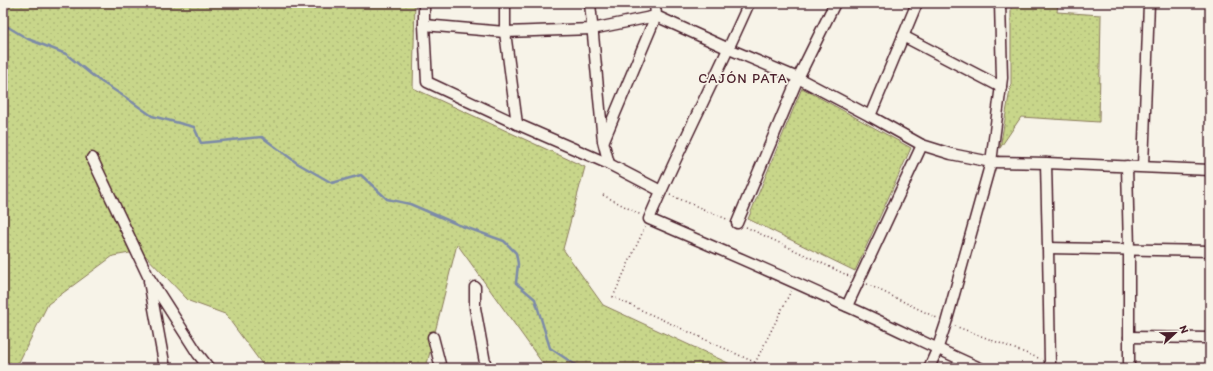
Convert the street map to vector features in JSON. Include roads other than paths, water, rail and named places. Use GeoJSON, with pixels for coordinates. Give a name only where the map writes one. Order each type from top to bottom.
{"type":"FeatureCollection","features":[{"type":"Feature","properties":{"kind":"street"},"geometry":{"type":"LineString","coordinates":[[424,3],[426,82],[609,164],[661,191]]}},
{"type":"Feature","properties":{"kind":"street"},"geometry":{"type":"LineString","coordinates":[[505,3],[505,32],[517,124]]}},
{"type":"Feature","properties":{"kind":"street"},"geometry":{"type":"LineString","coordinates":[[590,3],[603,142],[609,164]]}},
{"type":"Feature","properties":{"kind":"street"},"geometry":{"type":"LineString","coordinates":[[603,142],[656,16],[655,3]]}},
{"type":"Feature","properties":{"kind":"street"},"geometry":{"type":"LineString","coordinates":[[749,3],[649,219],[795,282],[937,350],[980,368]]}},
{"type":"Feature","properties":{"kind":"street"},"geometry":{"type":"LineString","coordinates":[[737,223],[798,78],[835,3]]}},
{"type":"Feature","properties":{"kind":"street"},"geometry":{"type":"LineString","coordinates":[[870,116],[917,3]]}},
{"type":"Feature","properties":{"kind":"street"},"geometry":{"type":"LineString","coordinates":[[929,368],[946,323],[991,162],[1002,78],[1000,3]]}},
{"type":"Feature","properties":{"kind":"street"},"geometry":{"type":"LineString","coordinates":[[1143,166],[1149,3]]}},
{"type":"Feature","properties":{"kind":"street"},"geometry":{"type":"LineString","coordinates":[[424,25],[505,32],[592,29],[656,16],[798,78],[922,145],[951,154],[991,162],[1046,162],[1210,170]]}},
{"type":"Feature","properties":{"kind":"street"},"geometry":{"type":"LineString","coordinates":[[903,36],[1001,87]]}},
{"type":"Feature","properties":{"kind":"street"},"geometry":{"type":"LineString","coordinates":[[847,306],[922,145]]}},
{"type":"Feature","properties":{"kind":"street"},"geometry":{"type":"LineString","coordinates":[[92,158],[148,276],[198,354],[209,368]]}},
{"type":"Feature","properties":{"kind":"street"},"geometry":{"type":"LineString","coordinates":[[1046,162],[1050,363]]}},
{"type":"Feature","properties":{"kind":"street"},"geometry":{"type":"LineString","coordinates":[[1127,166],[1129,368]]}},
{"type":"Feature","properties":{"kind":"street"},"geometry":{"type":"LineString","coordinates":[[1048,248],[1210,251]]}},
{"type":"Feature","properties":{"kind":"street"},"geometry":{"type":"LineString","coordinates":[[148,276],[164,368]]}},
{"type":"Feature","properties":{"kind":"street"},"geometry":{"type":"LineString","coordinates":[[475,287],[476,308],[486,368]]}},
{"type":"Feature","properties":{"kind":"street"},"geometry":{"type":"LineString","coordinates":[[1129,337],[1210,338]]}},
{"type":"Feature","properties":{"kind":"street"},"geometry":{"type":"LineString","coordinates":[[433,338],[441,368]]}},
{"type":"Feature","properties":{"kind":"waterway"},"geometry":{"type":"LineString","coordinates":[[3,24],[28,39],[66,54],[97,79],[152,116],[194,127],[201,143],[262,137],[297,163],[332,183],[361,175],[387,199],[410,204],[459,225],[504,241],[516,253],[518,264],[516,283],[535,299],[550,348],[578,368]]}},
{"type":"Feature","properties":{"kind":"district","name":"CAJÓN PATA"},"geometry":{"type":"Point","coordinates":[743,78]}}]}
